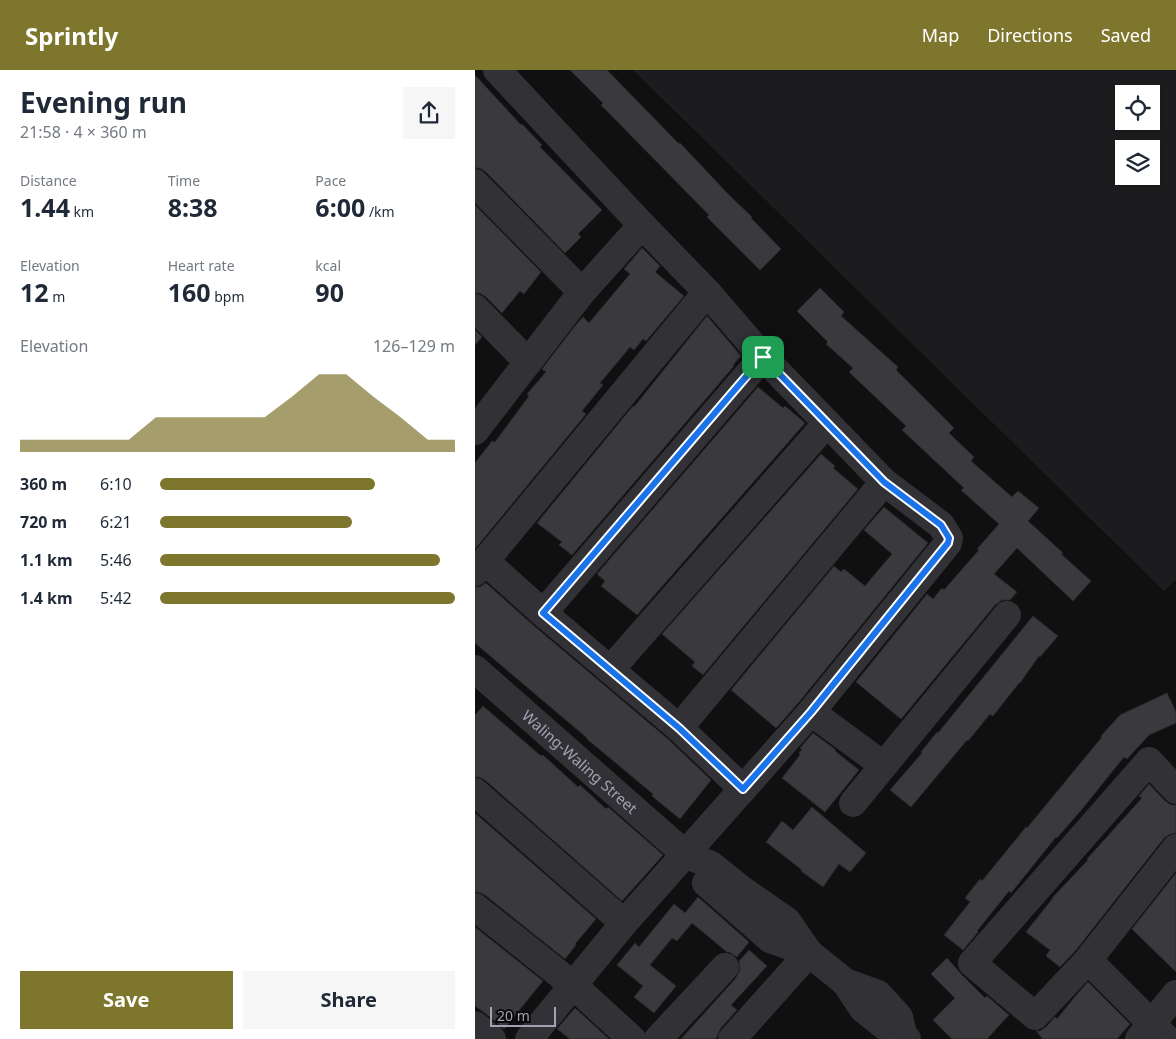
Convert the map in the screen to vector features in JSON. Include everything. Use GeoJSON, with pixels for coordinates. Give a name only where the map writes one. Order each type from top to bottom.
{"type":"FeatureCollection","features":[{"type":"Feature","properties":{"kind":"street"},"geometry":{"type":"LineString","coordinates":[[497,70],[707,292],[763,357],[884,482],[941,525],[949,538],[948,543],[811,712],[624,923],[529,1039]]}},
{"type":"Feature","properties":{"kind":"street"},"geometry":{"type":"LineString","coordinates":[[475,183],[582,292]]}},
{"type":"Feature","properties":{"kind":"street"},"geometry":{"type":"LineString","coordinates":[[475,429],[582,292],[642,225]]}},
{"type":"Feature","properties":{"kind":"street"},"geometry":{"type":"LineString","coordinates":[[707,292],[480,566],[543,613],[679,728],[743,789]]}},
{"type":"Feature","properties":{"kind":"street"},"geometry":{"type":"LineString","coordinates":[[475,308],[528,362]]}},
{"type":"Feature","properties":{"kind":"street"},"geometry":{"type":"LineString","coordinates":[[543,613],[763,357]]}},
{"type":"Feature","properties":{"kind":"street"},"geometry":{"type":"LineString","coordinates":[[610,670],[827,423]]}},
{"type":"Feature","properties":{"kind":"street"},"geometry":{"type":"LineString","coordinates":[[679,728],[884,482]]}},
{"type":"Feature","properties":{"kind":"street"},"geometry":{"type":"LineString","coordinates":[[853,803],[1007,615]]}},
{"type":"Feature","properties":{"kind":"street","name":"Waling-Waling Street"},"geometry":{"type":"LineString","coordinates":[[475,669],[685,854],[697,876],[809,953],[845,982],[863,1009],[887,1028],[905,1037]]}},
{"type":"Feature","properties":{"kind":"street"},"geometry":{"type":"LineString","coordinates":[[811,712],[883,765]]}},
{"type":"Feature","properties":{"kind":"street"},"geometry":{"type":"LineString","coordinates":[[1176,790],[1149,761],[972,963],[1035,1016],[1088,960],[1176,848]]}},
{"type":"Feature","properties":{"kind":"street"},"geometry":{"type":"LineString","coordinates":[[475,792],[624,923]]}},
{"type":"Feature","properties":{"kind":"street"},"geometry":{"type":"LineString","coordinates":[[475,907],[573,985],[632,1039]]}},
{"type":"Feature","properties":{"kind":"street"},"geometry":{"type":"LineString","coordinates":[[732,1039],[809,953]]}},
{"type":"Feature","properties":{"kind":"street"},"geometry":{"type":"LineString","coordinates":[[1088,960],[1153,1034],[1176,994]]}},
{"type":"Feature","properties":{"kind":"street"},"geometry":{"type":"LineString","coordinates":[[658,1039],[725,966]]}},
{"type":"Feature","properties":{"kind":"street"},"geometry":{"type":"LineString","coordinates":[[475,1025],[492,1039]]}},
{"type":"Feature","properties":{"kind":"shaded area"},"geometry":{"type":"Polygon","coordinates":[[[633,70],[1176,70],[1176,580],[1164,591],[633,70]]]}},
{"type":"Feature","properties":{"kind":"building"},"geometry":{"type":"Polygon","coordinates":[[[570,70],[607,70],[752,217],[781,249],[760,270],[707,217],[709,215],[601,105],[603,103],[570,70]]]}},
{"type":"Feature","properties":{"kind":"building"},"geometry":{"type":"Polygon","coordinates":[[[475,75],[542,145],[540,147],[602,210],[578,234],[581,237],[565,253],[486,172],[480,168],[475,168],[475,75]]]}},
{"type":"Feature","properties":{"kind":"building"},"geometry":{"type":"Polygon","coordinates":[[[475,205],[541,272],[524,294],[520,291],[502,313],[486,297],[480,293],[475,293],[475,205]]]}},
{"type":"Feature","properties":{"kind":"building"},"geometry":{"type":"Polygon","coordinates":[[[642,248],[660,266],[655,272],[684,296],[646,341],[643,339],[634,350],[630,347],[600,383],[603,385],[582,411],[586,414],[475,549],[475,463],[492,441],[495,442],[529,396],[527,394],[546,372],[542,369],[575,326],[583,317],[589,323],[630,274],[624,269],[642,248]]]}},
{"type":"Feature","properties":{"kind":"building"},"geometry":{"type":"Polygon","coordinates":[[[820,288],[844,312],[841,316],[898,367],[896,370],[954,428],[949,433],[974,457],[971,461],[1012,497],[1018,491],[1039,508],[1028,521],[1091,581],[1073,601],[1017,548],[994,574],[1017,592],[1010,600],[1002,600],[995,605],[901,719],[856,682],[927,594],[933,599],[942,588],[944,590],[999,524],[961,490],[964,488],[902,430],[906,426],[849,372],[853,368],[826,344],[828,342],[797,311],[820,288]]]}},
{"type":"Feature","properties":{"kind":"building"},"geometry":{"type":"Polygon","coordinates":[[[707,316],[741,356],[572,555],[559,545],[562,542],[537,523],[707,316]]]}},
{"type":"Feature","properties":{"kind":"building"},"geometry":{"type":"Polygon","coordinates":[[[475,330],[482,337],[475,345],[475,330]]]}},
{"type":"Feature","properties":{"kind":"building"},"geometry":{"type":"Polygon","coordinates":[[[758,387],[805,423],[637,615],[601,586],[605,581],[597,574],[758,387]]]}},
{"type":"Feature","properties":{"kind":"building"},"geometry":{"type":"Polygon","coordinates":[[[821,454],[835,466],[833,468],[858,489],[703,675],[692,666],[695,662],[662,634],[821,454]]]}},
{"type":"Feature","properties":{"kind":"building"},"geometry":{"type":"Polygon","coordinates":[[[884,507],[928,543],[776,728],[731,690],[834,566],[841,572],[844,569],[865,586],[892,554],[864,530],[884,507]]]}},
{"type":"Feature","properties":{"kind":"building"},"geometry":{"type":"Polygon","coordinates":[[[486,583],[669,740],[711,780],[680,819],[475,643],[475,587],[480,587],[486,583]]]}},
{"type":"Feature","properties":{"kind":"building"},"geometry":{"type":"Polygon","coordinates":[[[1033,616],[1058,636],[1039,656],[993,716],[990,714],[911,807],[890,790],[1033,616]]]}},
{"type":"Feature","properties":{"kind":"building"},"geometry":{"type":"Polygon","coordinates":[[[1167,693],[1176,712],[1176,723],[1149,735],[1127,759],[1124,757],[1011,893],[1009,891],[963,950],[944,935],[970,902],[965,898],[980,879],[982,881],[1120,715],[1167,693]]]}},
{"type":"Feature","properties":{"kind":"building"},"geometry":{"type":"Polygon","coordinates":[[[483,706],[541,756],[543,755],[578,787],[580,785],[606,809],[608,807],[663,855],[622,901],[485,780],[475,777],[475,715],[483,706]]]}},
{"type":"Feature","properties":{"kind":"building"},"geometry":{"type":"Polygon","coordinates":[[[813,733],[859,770],[825,812],[782,778],[800,755],[799,753],[802,749],[800,748],[813,733]]]}},
{"type":"Feature","properties":{"kind":"building"},"geometry":{"type":"Polygon","coordinates":[[[1149,784],[1165,801],[1171,805],[1176,805],[1176,833],[1164,838],[1076,950],[1060,967],[1046,956],[1050,950],[1026,932],[1053,897],[1142,798],[1139,796],[1149,784]]]}},
{"type":"Feature","properties":{"kind":"building"},"geometry":{"type":"Polygon","coordinates":[[[812,807],[866,853],[850,872],[839,864],[823,887],[766,842],[782,821],[793,830],[812,807]]]}},
{"type":"Feature","properties":{"kind":"building"},"geometry":{"type":"Polygon","coordinates":[[[475,813],[596,919],[565,959],[485,895],[475,892],[475,813]]]}},
{"type":"Feature","properties":{"kind":"building"},"geometry":{"type":"Polygon","coordinates":[[[1176,873],[1176,972],[1132,929],[1176,873]]]}},
{"type":"Feature","properties":{"kind":"building"},"geometry":{"type":"Polygon","coordinates":[[[698,897],[749,942],[737,957],[727,952],[692,923],[677,941],[672,938],[650,965],[676,986],[654,1013],[634,997],[643,986],[617,965],[635,943],[639,947],[674,904],[685,913],[698,897]]]}},
{"type":"Feature","properties":{"kind":"building"},"geometry":{"type":"Polygon","coordinates":[[[475,927],[543,981],[504,1029],[475,1006],[475,927]]]}},
{"type":"Feature","properties":{"kind":"building"},"geometry":{"type":"Polygon","coordinates":[[[749,950],[767,966],[731,1005],[737,1010],[720,1029],[717,1037],[715,1039],[681,1039],[736,978],[740,970],[739,961],[749,950]]]}},
{"type":"Feature","properties":{"kind":"building"},"geometry":{"type":"Polygon","coordinates":[[[947,958],[985,998],[987,996],[1009,1015],[987,1039],[952,1039],[933,1020],[955,998],[931,974],[947,958]]]}},
{"type":"Feature","properties":{"kind":"building"},"geometry":{"type":"Polygon","coordinates":[[[1088,982],[1130,1024],[1117,1039],[1042,1039],[1036,1031],[1046,1027],[1055,1017],[1057,1019],[1088,982]]]}},
{"type":"Feature","properties":{"kind":"building"},"geometry":{"type":"Polygon","coordinates":[[[575,1008],[609,1039],[570,1039],[557,1029],[575,1008]]]}},
{"type":"Feature","properties":{"kind":"route"},"geometry":{"type":"LineString","coordinates":[[763,357],[884,482],[941,525],[949,538],[948,543],[811,712],[743,789],[679,728],[543,613],[763,357]]}}]}
